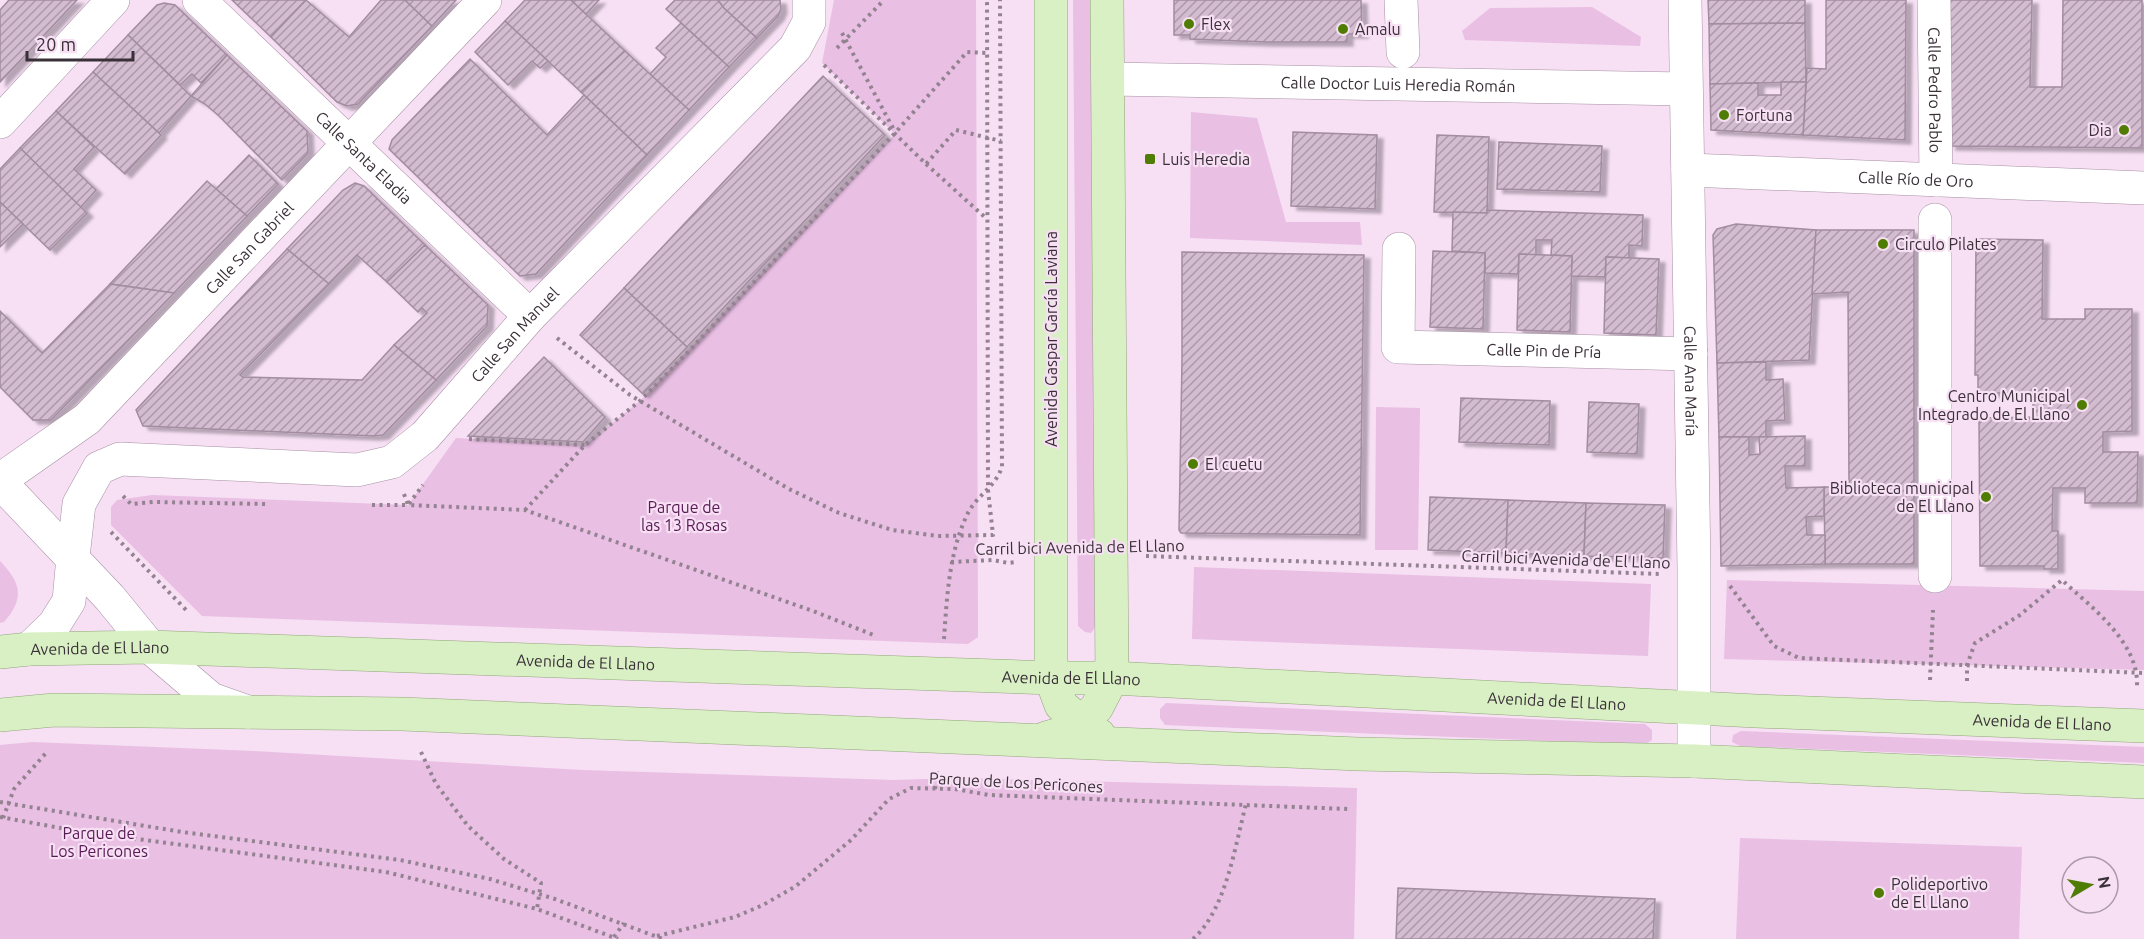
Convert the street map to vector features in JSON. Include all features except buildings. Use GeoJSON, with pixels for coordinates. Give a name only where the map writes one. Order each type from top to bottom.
{"type":"FeatureCollection","features":[{"type":"Feature","properties":{"kind":"main road","name":"Avenida Gaspar García Laviana"},"geometry":{"type":"LineString","coordinates":[[1051,0],[1051,678]]}},
{"type":"Feature","properties":{"kind":"main road"},"geometry":{"type":"LineString","coordinates":[[1036,740],[1075,730],[1097,707],[1112,678],[1107,0]]}},
{"type":"Feature","properties":{"kind":"main road","name":"Avenida de El Llano"},"geometry":{"type":"LineString","coordinates":[[14,650],[150,647],[1051,678],[1112,678],[1695,707],[2144,726]]}},
{"type":"Feature","properties":{"kind":"main road"},"geometry":{"type":"LineString","coordinates":[[1051,678],[1061,705],[1088,729],[1117,743]]}},
{"type":"Feature","properties":{"kind":"main road"},"geometry":{"type":"LineString","coordinates":[[0,715],[54,710],[402,714],[1359,754],[1694,761],[2144,782]]}},
{"type":"Feature","properties":{"kind":"street"},"geometry":{"type":"LineString","coordinates":[[0,122],[113,0]]}},
{"type":"Feature","properties":{"kind":"street","name":"Calle Santa Eladia"},"geometry":{"type":"LineString","coordinates":[[199,0],[542,326]]}},
{"type":"Feature","properties":{"kind":"street","name":"Calle San Gabriel"},"geometry":{"type":"LineString","coordinates":[[0,481],[87,419],[485,0]]}},
{"type":"Feature","properties":{"kind":"street","name":"Calle San Manuel"},"geometry":{"type":"LineString","coordinates":[[87,419],[93,446],[120,459],[357,470],[392,462],[424,436],[542,326],[795,48],[809,22],[809,0]]}},
{"type":"Feature","properties":{"kind":"street"},"geometry":{"type":"LineString","coordinates":[[1401,0],[1403,52]]}},
{"type":"Feature","properties":{"kind":"street","name":"Calle Ana María"},"geometry":{"type":"LineString","coordinates":[[1685,0],[1694,577],[1694,761]]}},
{"type":"Feature","properties":{"kind":"street","name":"Calle Pedro Pablo"},"geometry":{"type":"LineString","coordinates":[[1934,0],[1936,180]]}},
{"type":"Feature","properties":{"kind":"street","name":"Calle Doctor Luis Heredia Román"},"geometry":{"type":"LineString","coordinates":[[1108,79],[1686,89]]}},
{"type":"Feature","properties":{"kind":"street","name":"Calle Río de Oro"},"geometry":{"type":"LineString","coordinates":[[1688,170],[2144,188]]}},
{"type":"Feature","properties":{"kind":"street"},"geometry":{"type":"LineString","coordinates":[[1935,220],[1935,576]]}},
{"type":"Feature","properties":{"kind":"street","name":"Calle Pin de Pría"},"geometry":{"type":"LineString","coordinates":[[1399,249],[1398,347],[1691,354]]}},
{"type":"Feature","properties":{"kind":"street"},"geometry":{"type":"LineString","coordinates":[[14,650],[54,625],[69,601],[79,504],[99,468],[120,459]]}},
{"type":"Feature","properties":{"kind":"street"},"geometry":{"type":"LineString","coordinates":[[0,481],[73,557],[150,647],[211,699],[250,713]]}},
{"type":"Feature","properties":{"kind":"path"},"geometry":{"type":"LineString","coordinates":[[884,0],[822,63],[926,164],[987,219]]}},
{"type":"Feature","properties":{"kind":"path"},"geometry":{"type":"LineString","coordinates":[[542,326],[630,395],[789,489],[839,513],[892,530],[938,536],[993,535],[988,490],[987,0]]}},
{"type":"Feature","properties":{"kind":"path"},"geometry":{"type":"LineString","coordinates":[[945,674],[944,642],[951,562],[970,510],[998,478],[1002,467],[1000,0]]}},
{"type":"Feature","properties":{"kind":"path"},"geometry":{"type":"LineString","coordinates":[[840,30],[895,134]]}},
{"type":"Feature","properties":{"kind":"path"},"geometry":{"type":"LineString","coordinates":[[525,510],[585,445],[640,400],[895,134],[967,52],[987,53]]}},
{"type":"Feature","properties":{"kind":"path"},"geometry":{"type":"LineString","coordinates":[[926,164],[956,130],[1001,141]]}},
{"type":"Feature","properties":{"kind":"path"},"geometry":{"type":"LineString","coordinates":[[392,462],[408,505],[525,510],[813,611],[882,639]]}},
{"type":"Feature","properties":{"kind":"path","name":"Carril bici Avenida de El Llano"},"geometry":{"type":"LineString","coordinates":[[1110,557],[1394,564],[1723,578],[1774,646],[1799,658],[2144,673]]}},
{"type":"Feature","properties":{"kind":"path","name":"Carril bici Avenida de El Llano"},"geometry":{"type":"LineString","coordinates":[[951,562],[993,560],[1008,563],[1050,558]]}},
{"type":"Feature","properties":{"kind":"path"},"geometry":{"type":"LineString","coordinates":[[1930,680],[1935,576]]}},
{"type":"Feature","properties":{"kind":"path"},"geometry":{"type":"LineString","coordinates":[[1967,681],[1967,665],[1975,643],[2020,615],[2062,580],[2118,632],[2138,672],[2137,686]]}},
{"type":"Feature","properties":{"kind":"path"},"geometry":{"type":"LineString","coordinates":[[421,752],[436,784],[468,826],[504,859],[541,883],[537,909]]}},
{"type":"Feature","properties":{"kind":"path"},"geometry":{"type":"LineString","coordinates":[[46,753],[14,789],[2,818],[77,831],[386,872],[537,909],[616,938],[624,923]]}},
{"type":"Feature","properties":{"kind":"path","name":"Parque de Los Pericones"},"geometry":{"type":"LineString","coordinates":[[657,936],[735,917],[763,905],[796,886],[851,840],[889,799],[911,788],[955,789],[989,795],[1348,809]]}},
{"type":"Feature","properties":{"kind":"path"},"geometry":{"type":"LineString","coordinates":[[0,802],[182,832],[400,860],[489,879],[540,894],[663,939]]}},
{"type":"Feature","properties":{"kind":"path"},"geometry":{"type":"LineString","coordinates":[[1192,939],[1202,931],[1225,887],[1246,804]]}},
{"type":"Feature","properties":{"kind":"green space","name":"Parque de las 13 Rosas"},"geometry":{"type":"Polygon","coordinates":[[[834,0],[976,0],[978,637],[968,644],[202,616],[111,525],[111,507],[117,500],[152,495],[408,505],[456,438],[585,445],[641,400],[895,134],[822,63],[834,0]]]}},
{"type":"Feature","properties":{"kind":"green space"},"geometry":{"type":"Polygon","coordinates":[[[1073,0],[1091,0],[1096,626],[1091,633],[1085,632],[1078,626],[1073,0]]]}},
{"type":"Feature","properties":{"kind":"green space"},"geometry":{"type":"Polygon","coordinates":[[[1592,7],[1641,37],[1640,46],[1465,40],[1462,31],[1490,8],[1592,7]]]}},
{"type":"Feature","properties":{"kind":"green space"},"geometry":{"type":"Polygon","coordinates":[[[1191,112],[1257,118],[1286,222],[1360,222],[1362,245],[1190,238],[1191,112]]]}},
{"type":"Feature","properties":{"kind":"green space"},"geometry":{"type":"Polygon","coordinates":[[[1376,407],[1420,408],[1418,550],[1375,550],[1376,407]]]}},
{"type":"Feature","properties":{"kind":"green space"},"geometry":{"type":"Polygon","coordinates":[[[0,561],[16,584],[18,598],[11,613],[4,622],[0,623],[0,561]]]}},
{"type":"Feature","properties":{"kind":"green space"},"geometry":{"type":"Polygon","coordinates":[[[1194,567],[1651,584],[1648,656],[1192,639],[1194,567]]]}},
{"type":"Feature","properties":{"kind":"green space"},"geometry":{"type":"Polygon","coordinates":[[[1727,580],[2144,591],[2144,670],[1724,659],[1727,580]]]}},
{"type":"Feature","properties":{"kind":"green space"},"geometry":{"type":"Polygon","coordinates":[[[1166,703],[1645,724],[1652,730],[1652,740],[1644,745],[1165,725],[1160,718],[1160,709],[1166,703]]]}},
{"type":"Feature","properties":{"kind":"green space"},"geometry":{"type":"Polygon","coordinates":[[[1741,731],[2144,747],[2144,763],[1740,746],[1732,742],[1733,735],[1741,731]]]}},
{"type":"Feature","properties":{"kind":"green space","name":"Parque de Los Pericones"},"geometry":{"type":"Polygon","coordinates":[[[32,742],[254,751],[582,770],[894,780],[955,778],[1357,788],[1354,939],[0,939],[0,745],[32,742]]]}},
{"type":"Feature","properties":{"kind":"green space","name":"Polideportivo de El Llano"},"geometry":{"type":"Polygon","coordinates":[[[1740,838],[2022,847],[2019,939],[1736,939],[1740,838]]]}},
{"type":"Feature","properties":{"kind":"place","name":"Flex"},"geometry":{"type":"Point","coordinates":[1189,24]}},
{"type":"Feature","properties":{"kind":"place","name":"Amalu"},"geometry":{"type":"Point","coordinates":[1343,29]}},
{"type":"Feature","properties":{"kind":"place","name":"Fortuna"},"geometry":{"type":"Point","coordinates":[1724,115]}},
{"type":"Feature","properties":{"kind":"place","name":"Dia"},"geometry":{"type":"Point","coordinates":[2124,130]}},
{"type":"Feature","properties":{"kind":"place","name":"Luis Heredia"},"geometry":{"type":"Point","coordinates":[1150,159]}},
{"type":"Feature","properties":{"kind":"place","name":"Circulo Pilates"},"geometry":{"type":"Point","coordinates":[1883,244]}},
{"type":"Feature","properties":{"kind":"place","name":"Centro Municipal Integrado de El Llano"},"geometry":{"type":"Point","coordinates":[2082,405]}},
{"type":"Feature","properties":{"kind":"place","name":"El cuetu"},"geometry":{"type":"Point","coordinates":[1193,464]}},
{"type":"Feature","properties":{"kind":"place","name":"Biblioteca municipal de El Llano"},"geometry":{"type":"Point","coordinates":[1986,497]}},
{"type":"Feature","properties":{"kind":"place","name":"Polideportivo de El Llano"},"geometry":{"type":"Point","coordinates":[1879,893]}}]}
